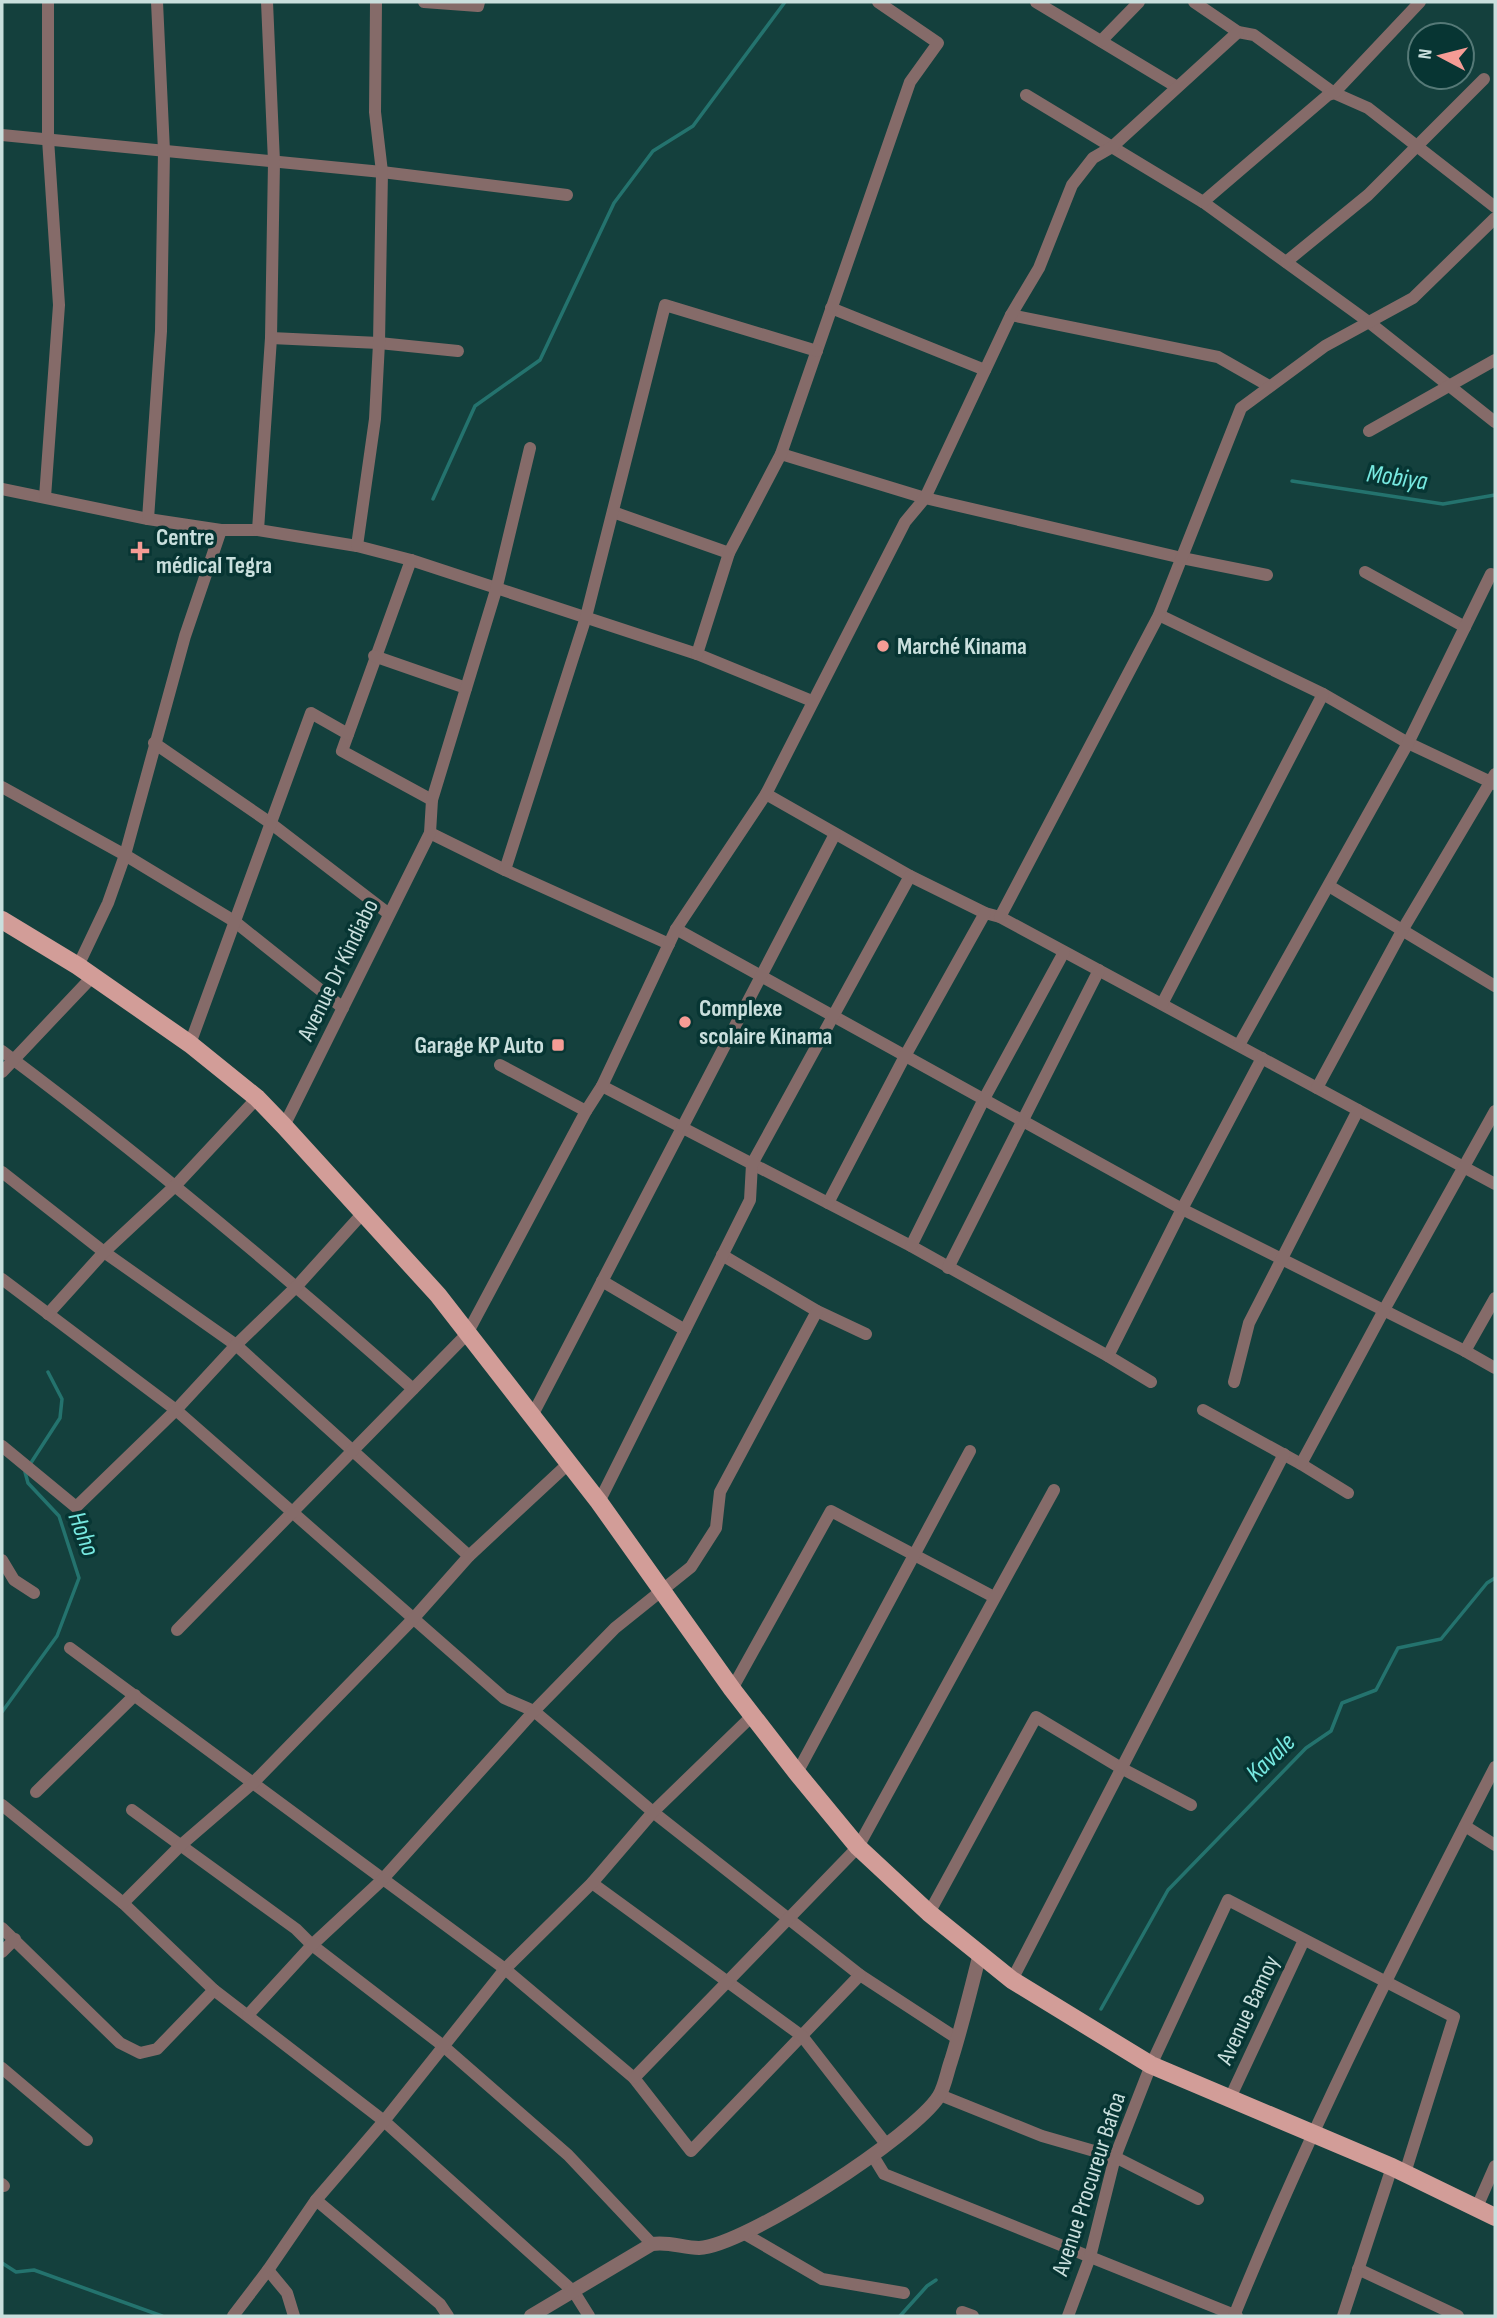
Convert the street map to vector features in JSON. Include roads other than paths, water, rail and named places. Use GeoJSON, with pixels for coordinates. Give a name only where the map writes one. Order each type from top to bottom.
{"type":"FeatureCollection","features":[{"type":"Feature","properties":{"kind":"main road"},"geometry":{"type":"LineString","coordinates":[[2,920],[85,971],[190,1044],[257,1098],[284,1126],[438,1295],[599,1502],[732,1689],[797,1773],[859,1847],[929,1913],[1012,1980],[1152,2065],[1398,2170],[1495,2217]]}},
{"type":"Feature","properties":{"kind":"street"},"geometry":{"type":"LineString","coordinates":[[44,497],[59,306],[48,139],[48,2]]}},
{"type":"Feature","properties":{"kind":"street"},"geometry":{"type":"LineString","coordinates":[[148,519],[161,331],[164,150],[158,2]]}},
{"type":"Feature","properties":{"kind":"street"},"geometry":{"type":"LineString","coordinates":[[258,530],[271,338],[274,162],[267,2]]}},
{"type":"Feature","properties":{"kind":"street"},"geometry":{"type":"LineString","coordinates":[[357,546],[375,419],[379,343],[382,172],[375,112],[376,2]]}},
{"type":"Feature","properties":{"kind":"street"},"geometry":{"type":"LineString","coordinates":[[424,2],[478,6],[479,2]]}},
{"type":"Feature","properties":{"kind":"street"},"geometry":{"type":"LineString","coordinates":[[697,654],[729,553],[780,454],[910,82],[938,43],[878,2]]}},
{"type":"Feature","properties":{"kind":"street"},"geometry":{"type":"LineString","coordinates":[[1036,2],[1177,88]]}},
{"type":"Feature","properties":{"kind":"street"},"geometry":{"type":"LineString","coordinates":[[1101,41],[1139,2]]}},
{"type":"Feature","properties":{"kind":"street"},"geometry":{"type":"LineString","coordinates":[[1194,2],[1238,32],[1254,35],[1334,93],[1368,108],[1495,207]]}},
{"type":"Feature","properties":{"kind":"street"},"geometry":{"type":"LineString","coordinates":[[1203,202],[1328,95],[1334,93],[1420,2]]}},
{"type":"Feature","properties":{"kind":"street"},"geometry":{"type":"LineString","coordinates":[[177,1630],[467,1334],[586,1111],[603,1086],[676,929],[766,794],[905,522],[925,498],[1011,315],[1039,268],[1072,185],[1093,158],[1112,147],[1238,32]]}},
{"type":"Feature","properties":{"kind":"street"},"geometry":{"type":"LineString","coordinates":[[1286,262],[1368,195],[1484,79]]}},
{"type":"Feature","properties":{"kind":"street"},"geometry":{"type":"LineString","coordinates":[[1026,95],[1203,202],[1370,323],[1495,422]]}},
{"type":"Feature","properties":{"kind":"street"},"geometry":{"type":"LineString","coordinates":[[2,135],[382,172],[567,195]]}},
{"type":"Feature","properties":{"kind":"street"},"geometry":{"type":"LineString","coordinates":[[1000,917],[1159,615],[1241,408],[1325,345],[1413,298],[1495,218]]}},
{"type":"Feature","properties":{"kind":"street"},"geometry":{"type":"LineString","coordinates":[[505,870],[586,617],[665,305],[817,351]]}},
{"type":"Feature","properties":{"kind":"street"},"geometry":{"type":"LineString","coordinates":[[831,308],[985,370]]}},
{"type":"Feature","properties":{"kind":"street"},"geometry":{"type":"LineString","coordinates":[[1011,315],[1218,357],[1269,386]]}},
{"type":"Feature","properties":{"kind":"street"},"geometry":{"type":"LineString","coordinates":[[271,338],[379,343],[458,351]]}},
{"type":"Feature","properties":{"kind":"street"},"geometry":{"type":"LineString","coordinates":[[1369,431],[1495,360]]}},
{"type":"Feature","properties":{"kind":"street"},"geometry":{"type":"LineString","coordinates":[[530,448],[496,590],[432,800],[430,833],[669,944]]}},
{"type":"Feature","properties":{"kind":"street"},"geometry":{"type":"LineString","coordinates":[[780,454],[925,498],[1182,558],[1268,575]]}},
{"type":"Feature","properties":{"kind":"street"},"geometry":{"type":"LineString","coordinates":[[2,489],[148,519],[221,530],[258,530],[357,546],[411,560],[697,654],[812,701]]}},
{"type":"Feature","properties":{"kind":"street"},"geometry":{"type":"LineString","coordinates":[[613,512],[729,553]]}},
{"type":"Feature","properties":{"kind":"street"},"geometry":{"type":"LineString","coordinates":[[2,1072],[85,971],[125,855],[185,636],[221,530]]}},
{"type":"Feature","properties":{"kind":"street"},"geometry":{"type":"LineString","coordinates":[[411,560],[374,656],[342,751],[432,800]]}},
{"type":"Feature","properties":{"kind":"street"},"geometry":{"type":"LineString","coordinates":[[1364,572],[1465,627]]}},
{"type":"Feature","properties":{"kind":"street"},"geometry":{"type":"LineString","coordinates":[[1239,1045],[1408,743],[1491,574]]}},
{"type":"Feature","properties":{"kind":"street"},"geometry":{"type":"LineString","coordinates":[[1159,615],[1323,694],[1408,743],[1494,780],[1403,929],[1317,1088]]}},
{"type":"Feature","properties":{"kind":"street"},"geometry":{"type":"LineString","coordinates":[[374,656],[466,688]]}},
{"type":"Feature","properties":{"kind":"street"},"geometry":{"type":"LineString","coordinates":[[1162,1004],[1323,694]]}},
{"type":"Feature","properties":{"kind":"street"},"geometry":{"type":"LineString","coordinates":[[190,1044],[311,713],[348,734]]}},
{"type":"Feature","properties":{"kind":"street"},"geometry":{"type":"LineString","coordinates":[[154,743],[269,822],[389,914]]}},
{"type":"Feature","properties":{"kind":"street"},"geometry":{"type":"LineString","coordinates":[[2,787],[125,855],[234,921],[343,1008]]}},
{"type":"Feature","properties":{"kind":"street"},"geometry":{"type":"LineString","coordinates":[[766,794],[910,876],[985,913],[1000,917],[1495,1184]]}},
{"type":"Feature","properties":{"kind":"street","name":"Avenue Dr Kindiabo"},"geometry":{"type":"LineString","coordinates":[[284,1126],[430,833]]}},
{"type":"Feature","properties":{"kind":"street"},"geometry":{"type":"LineString","coordinates":[[532,1416],[835,834]]}},
{"type":"Feature","properties":{"kind":"street"},"geometry":{"type":"LineString","coordinates":[[599,1502],[750,1200],[752,1164],[910,876]]}},
{"type":"Feature","properties":{"kind":"street"},"geometry":{"type":"LineString","coordinates":[[1329,887],[1495,986]]}},
{"type":"Feature","properties":{"kind":"street"},"geometry":{"type":"LineString","coordinates":[[828,1203],[905,1056],[985,913]]}},
{"type":"Feature","properties":{"kind":"street"},"geometry":{"type":"LineString","coordinates":[[676,929],[1182,1209],[1495,1368]]}},
{"type":"Feature","properties":{"kind":"street"},"geometry":{"type":"LineString","coordinates":[[911,1246],[1064,952]]}},
{"type":"Feature","properties":{"kind":"street"},"geometry":{"type":"LineString","coordinates":[[948,1268],[1099,970]]}},
{"type":"Feature","properties":{"kind":"street"},"geometry":{"type":"LineString","coordinates":[[2,1051],[176,1185],[297,1286],[413,1389]]}},
{"type":"Feature","properties":{"kind":"street"},"geometry":{"type":"LineString","coordinates":[[1108,1356],[1262,1058]]}},
{"type":"Feature","properties":{"kind":"street"},"geometry":{"type":"LineString","coordinates":[[500,1065],[586,1111]]}},
{"type":"Feature","properties":{"kind":"street"},"geometry":{"type":"LineString","coordinates":[[603,1086],[911,1246],[1151,1382]]}},
{"type":"Feature","properties":{"kind":"street"},"geometry":{"type":"LineString","coordinates":[[48,1314],[104,1252],[176,1185],[257,1098]]}},
{"type":"Feature","properties":{"kind":"street"},"geometry":{"type":"LineString","coordinates":[[1234,1382],[1249,1323],[1358,1110]]}},
{"type":"Feature","properties":{"kind":"street"},"geometry":{"type":"LineString","coordinates":[[1301,1464],[1495,1111]]}},
{"type":"Feature","properties":{"kind":"street"},"geometry":{"type":"LineString","coordinates":[[2,1172],[104,1252],[236,1345],[469,1556]]}},
{"type":"Feature","properties":{"kind":"street"},"geometry":{"type":"LineString","coordinates":[[2,1446],[76,1507],[176,1410],[236,1345],[297,1286],[363,1213]]}},
{"type":"Feature","properties":{"kind":"street"},"geometry":{"type":"LineString","coordinates":[[722,1255],[817,1311],[866,1334]]}},
{"type":"Feature","properties":{"kind":"street"},"geometry":{"type":"LineString","coordinates":[[2,1279],[176,1410],[504,1698],[534,1712],[653,1812],[860,1975],[958,2039]]}},
{"type":"Feature","properties":{"kind":"street"},"geometry":{"type":"LineString","coordinates":[[602,1281],[685,1330]]}},
{"type":"Feature","properties":{"kind":"street"},"geometry":{"type":"LineString","coordinates":[[1465,1351],[1495,1298]]}},
{"type":"Feature","properties":{"kind":"street"},"geometry":{"type":"LineString","coordinates":[[248,2015],[312,1945],[382,1880],[534,1712],[615,1628],[691,1567],[716,1528],[720,1492],[817,1311]]}},
{"type":"Feature","properties":{"kind":"street"},"geometry":{"type":"LineString","coordinates":[[1203,1410],[1348,1493]]}},
{"type":"Feature","properties":{"kind":"street"},"geometry":{"type":"LineString","coordinates":[[797,1773],[970,1451]]}},
{"type":"Feature","properties":{"kind":"street"},"geometry":{"type":"LineString","coordinates":[[1012,1980],[1284,1454]]}},
{"type":"Feature","properties":{"kind":"street"},"geometry":{"type":"LineString","coordinates":[[123,1903],[181,1845],[254,1782],[413,1619],[469,1556],[568,1464]]}},
{"type":"Feature","properties":{"kind":"street"},"geometry":{"type":"LineString","coordinates":[[634,2078],[859,1847],[1054,1490]]}},
{"type":"Feature","properties":{"kind":"street"},"geometry":{"type":"LineString","coordinates":[[732,1689],[831,1511],[994,1597]]}},
{"type":"Feature","properties":{"kind":"street"},"geometry":{"type":"LineString","coordinates":[[2,1560],[14,1580],[34,1593]]}},
{"type":"Feature","properties":{"kind":"street"},"geometry":{"type":"LineString","coordinates":[[70,1648],[505,1969],[634,2078],[691,2151],[860,1975]]}},
{"type":"Feature","properties":{"kind":"street"},"geometry":{"type":"LineString","coordinates":[[36,1793],[135,1695]]}},
{"type":"Feature","properties":{"kind":"street"},"geometry":{"type":"LineString","coordinates":[[233,2316],[316,2200],[384,2121],[505,1969],[592,1883],[653,1812],[752,1716]]}},
{"type":"Feature","properties":{"kind":"street"},"geometry":{"type":"LineString","coordinates":[[929,1913],[1036,1717],[1121,1768],[1191,1805]]}},
{"type":"Feature","properties":{"kind":"street"},"geometry":{"type":"LineString","coordinates":[[873,2155],[884,2174],[1235,2316],[1314,2134],[1385,1981],[1495,1767]]}},
{"type":"Feature","properties":{"kind":"street"},"geometry":{"type":"LineString","coordinates":[[2,1805],[123,1903],[214,1990],[384,2121],[574,2292],[589,2316]]}},
{"type":"Feature","properties":{"kind":"street"},"geometry":{"type":"LineString","coordinates":[[132,1810],[296,1929],[312,1945],[442,2045],[568,2155],[652,2244]]}},
{"type":"Feature","properties":{"kind":"street"},"geometry":{"type":"LineString","coordinates":[[1465,1826],[1495,1845]]}},
{"type":"Feature","properties":{"kind":"street"},"geometry":{"type":"LineString","coordinates":[[592,1883],[802,2036],[886,2144]]}},
{"type":"Feature","properties":{"kind":"street","name":"Avenue Procureur Bafoa"},"geometry":{"type":"LineString","coordinates":[[1068,2316],[1090,2257],[1115,2157],[1152,2065],[1228,1900],[1304,1940]]}},
{"type":"Feature","properties":{"kind":"street"},"geometry":{"type":"LineString","coordinates":[[2,1928],[120,2043],[140,2053],[157,2049],[214,1990]]}},
{"type":"Feature","properties":{"kind":"street"},"geometry":{"type":"LineString","coordinates":[[2,1952],[15,1938]]}},
{"type":"Feature","properties":{"kind":"street"},"geometry":{"type":"LineString","coordinates":[[1304,1940],[1454,2017],[1398,2170],[1358,2269],[1343,2316]]}},
{"type":"Feature","properties":{"kind":"street","name":"Avenue Bamoy"},"geometry":{"type":"LineString","coordinates":[[1230,2098],[1304,1940]]}},
{"type":"Feature","properties":{"kind":"street"},"geometry":{"type":"LineString","coordinates":[[531,2316],[652,2244],[665,2242],[700,2248],[745,2234],[873,2155],[923,2117],[940,2095],[958,2039],[980,1953]]}},
{"type":"Feature","properties":{"kind":"street"},"geometry":{"type":"LineString","coordinates":[[2,2068],[87,2140]]}},
{"type":"Feature","properties":{"kind":"street"},"geometry":{"type":"LineString","coordinates":[[940,2095],[1042,2136],[1115,2157],[1198,2199]]}},
{"type":"Feature","properties":{"kind":"street"},"geometry":{"type":"LineString","coordinates":[[1477,2207],[1495,2166]]}},
{"type":"Feature","properties":{"kind":"street"},"geometry":{"type":"LineString","coordinates":[[316,2200],[440,2304],[448,2316]]}},
{"type":"Feature","properties":{"kind":"street"},"geometry":{"type":"LineString","coordinates":[[745,2234],[822,2279],[904,2293]]}},
{"type":"Feature","properties":{"kind":"street"},"geometry":{"type":"LineString","coordinates":[[1358,2269],[1458,2316]]}},
{"type":"Feature","properties":{"kind":"street"},"geometry":{"type":"LineString","coordinates":[[268,2270],[287,2293],[294,2316]]}},
{"type":"Feature","properties":{"kind":"waterway"},"geometry":{"type":"LineString","coordinates":[[433,499],[475,406],[540,360],[614,203],[653,151],[693,126],[785,2]]}},
{"type":"Feature","properties":{"kind":"waterway","name":"Mobiya"},"geometry":{"type":"LineString","coordinates":[[1292,481],[1443,504],[1495,495]]}},
{"type":"Feature","properties":{"kind":"waterway","name":"Hoho"},"geometry":{"type":"LineString","coordinates":[[2,1712],[57,1636],[79,1578],[59,1516],[28,1483],[25,1472],[60,1418],[62,1399],[48,1372]]}},
{"type":"Feature","properties":{"kind":"waterway","name":"Kavale"},"geometry":{"type":"LineString","coordinates":[[1101,2009],[1168,1890],[1306,1748],[1331,1731],[1342,1703],[1376,1690],[1398,1648],[1441,1639],[1487,1583],[1495,1578]]}},
{"type":"Feature","properties":{"kind":"waterway"},"geometry":{"type":"LineString","coordinates":[[2,2263],[16,2272],[34,2270],[162,2316]]}},
{"type":"Feature","properties":{"kind":"waterway"},"geometry":{"type":"LineString","coordinates":[[900,2316],[927,2286],[936,2280]]}},
{"type":"Feature","properties":{"kind":"place","name":"Centre médical Tegra"},"geometry":{"type":"Point","coordinates":[140,551]}},
{"type":"Feature","properties":{"kind":"place","name":"Marché Kinama"},"geometry":{"type":"Point","coordinates":[883,646]}},
{"type":"Feature","properties":{"kind":"place","name":"Complexe scolaire Kinama"},"geometry":{"type":"Point","coordinates":[685,1022]}},
{"type":"Feature","properties":{"kind":"place","name":"Garage KP Auto"},"geometry":{"type":"Point","coordinates":[558,1045]}}]}
